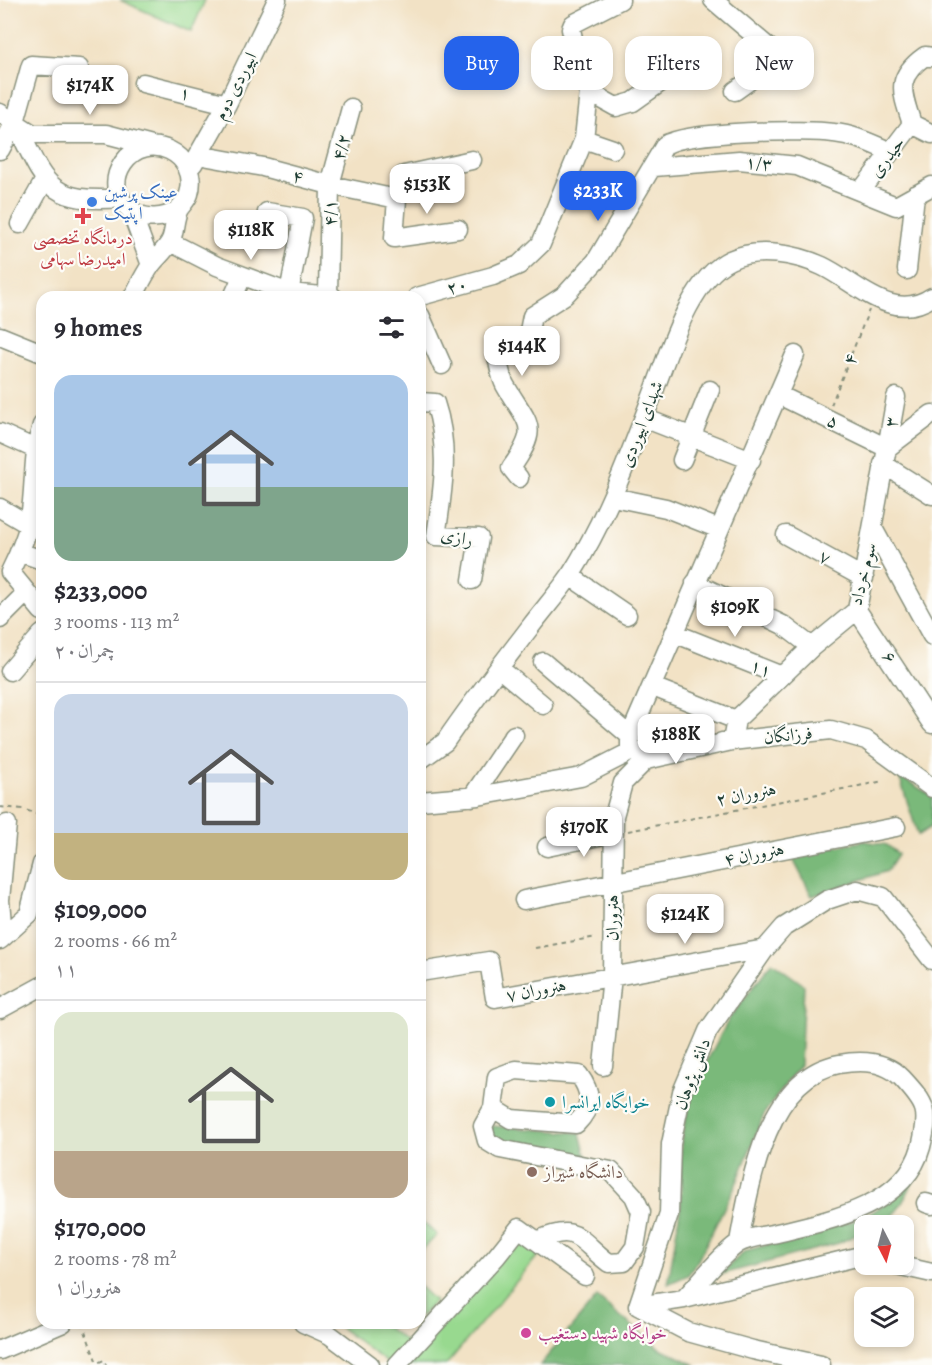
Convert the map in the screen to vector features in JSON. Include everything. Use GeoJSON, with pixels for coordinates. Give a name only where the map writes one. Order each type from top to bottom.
{"type":"FeatureCollection","features":[{"type":"Feature","properties":{"kind":"street","name":"ابیوردی دوم"},"geometry":{"type":"LineString","coordinates":[[193,164],[227,104],[277,0]]}},
{"type":"Feature","properties":{"kind":"street"},"geometry":{"type":"LineString","coordinates":[[620,0],[573,24],[571,29],[581,77],[589,92],[616,106],[633,102],[650,90]]}},
{"type":"Feature","properties":{"kind":"street"},"geometry":{"type":"LineString","coordinates":[[713,0],[781,58],[735,91]]}},
{"type":"Feature","properties":{"kind":"street"},"geometry":{"type":"LineString","coordinates":[[932,57],[925,56],[913,65],[904,76],[901,90],[912,124],[932,134]]}},
{"type":"Feature","properties":{"kind":"street"},"geometry":{"type":"LineString","coordinates":[[0,150],[8,118],[31,65],[79,68]]}},
{"type":"Feature","properties":{"kind":"street","name":"۱"},"geometry":{"type":"LineString","coordinates":[[143,83],[227,104]]}},
{"type":"Feature","properties":{"kind":"street","name":"۲۰"},"geometry":{"type":"LineString","coordinates":[[426,294],[519,266],[541,244],[584,139],[589,92]]}},
{"type":"Feature","properties":{"kind":"street","name":"۴/۲"},"geometry":{"type":"LineString","coordinates":[[330,185],[351,108]]}},
{"type":"Feature","properties":{"kind":"street"},"geometry":{"type":"LineString","coordinates":[[8,118],[33,134],[106,134],[175,152],[193,164],[190,192],[179,210],[170,242],[151,265],[136,291]]}},
{"type":"Feature","properties":{"kind":"street"},"geometry":{"type":"LineString","coordinates":[[8,118],[44,181],[73,197],[126,205],[155,219],[179,210]]}},
{"type":"Feature","properties":{"kind":"street","name":"حیدری"},"geometry":{"type":"LineString","coordinates":[[861,191],[912,124]]}},
{"type":"Feature","properties":{"kind":"street"},"geometry":{"type":"LineString","coordinates":[[519,478],[511,468],[523,450],[530,432],[526,417],[504,383],[496,353],[526,346],[532,316],[565,295],[596,261],[665,145],[670,141],[764,132],[836,133],[859,138],[891,152]]}},
{"type":"Feature","properties":{"kind":"street"},"geometry":{"type":"LineString","coordinates":[[584,139],[613,149]]}},
{"type":"Feature","properties":{"kind":"street"},"geometry":{"type":"LineString","coordinates":[[151,265],[117,183],[121,167],[137,150],[152,146]]}},
{"type":"Feature","properties":{"kind":"street"},"geometry":{"type":"LineString","coordinates":[[459,229],[394,238],[397,199],[404,175],[472,160]]}},
{"type":"Feature","properties":{"kind":"street","name":"۱/۳"},"geometry":{"type":"LineString","coordinates":[[654,166],[739,160],[797,166],[896,206],[915,195]]}},
{"type":"Feature","properties":{"kind":"street","name":"۴"},"geometry":{"type":"LineString","coordinates":[[193,164],[263,167],[330,185],[397,199]]}},
{"type":"Feature","properties":{"kind":"street"},"geometry":{"type":"LineString","coordinates":[[20,224],[44,181]]}},
{"type":"Feature","properties":{"kind":"street","name":"۴/۱"},"geometry":{"type":"LineString","coordinates":[[330,185],[331,291]]}},
{"type":"Feature","properties":{"kind":"street"},"geometry":{"type":"LineString","coordinates":[[907,270],[915,195],[932,186]]}},
{"type":"Feature","properties":{"kind":"street"},"geometry":{"type":"LineString","coordinates":[[267,212],[303,218],[289,291]]}},
{"type":"Feature","properties":{"kind":"street"},"geometry":{"type":"LineString","coordinates":[[170,242],[242,276],[283,291]]}},
{"type":"Feature","properties":{"kind":"street","name":"شهدای ابیوردی"},"geometry":{"type":"LineString","coordinates":[[426,756],[445,742],[570,576],[614,497],[683,315],[703,283],[729,260],[759,254],[787,254],[822,266],[874,299],[900,306],[923,303],[932,297]]}},
{"type":"Feature","properties":{"kind":"street"},"geometry":{"type":"LineString","coordinates":[[235,291],[242,276]]}},
{"type":"Feature","properties":{"kind":"street"},"geometry":{"type":"LineString","coordinates":[[426,329],[442,365]]}},
{"type":"Feature","properties":{"kind":"street"},"geometry":{"type":"LineString","coordinates":[[0,336],[36,351]]}},
{"type":"Feature","properties":{"kind":"street"},"geometry":{"type":"LineString","coordinates":[[543,662],[630,744],[695,583],[751,460],[795,355]]}},
{"type":"Feature","properties":{"kind":"street"},"geometry":{"type":"LineString","coordinates":[[682,460],[710,390]]}},
{"type":"Feature","properties":{"kind":"street","name":"۵"},"geometry":{"type":"LineString","coordinates":[[779,395],[826,418],[885,456],[932,495]]}},
{"type":"Feature","properties":{"kind":"street","name":"۳"},"geometry":{"type":"LineString","coordinates":[[885,456],[896,397]]}},
{"type":"Feature","properties":{"kind":"street","name":"رازی"},"geometry":{"type":"LineString","coordinates":[[426,402],[435,403],[444,436],[443,494],[436,536],[479,538],[472,580]]}},
{"type":"Feature","properties":{"kind":"street"},"geometry":{"type":"LineString","coordinates":[[885,456],[932,414]]}},
{"type":"Feature","properties":{"kind":"street"},"geometry":{"type":"LineString","coordinates":[[644,418],[751,460]]}},
{"type":"Feature","properties":{"kind":"street"},"geometry":{"type":"LineString","coordinates":[[0,433],[36,450]]}},
{"type":"Feature","properties":{"kind":"street","name":"سوم خرداد"},"geometry":{"type":"LineString","coordinates":[[736,720],[812,647],[857,610],[874,530],[885,456]]}},
{"type":"Feature","properties":{"kind":"street"},"geometry":{"type":"LineString","coordinates":[[36,497],[19,552],[5,568],[36,604]]}},
{"type":"Feature","properties":{"kind":"street"},"geometry":{"type":"LineString","coordinates":[[614,497],[666,508],[719,529]]}},
{"type":"Feature","properties":{"kind":"street"},"geometry":{"type":"LineString","coordinates":[[0,508],[29,525]]}},
{"type":"Feature","properties":{"kind":"street"},"geometry":{"type":"LineString","coordinates":[[874,530],[930,627]]}},
{"type":"Feature","properties":{"kind":"street","name":"۷"},"geometry":{"type":"LineString","coordinates":[[786,535],[864,578]]}},
{"type":"Feature","properties":{"kind":"street"},"geometry":{"type":"LineString","coordinates":[[19,552],[36,558]]}},
{"type":"Feature","properties":{"kind":"street"},"geometry":{"type":"LineString","coordinates":[[570,576],[627,615]]}},
{"type":"Feature","properties":{"kind":"street"},"geometry":{"type":"LineString","coordinates":[[695,583],[783,625],[812,647]]}},
{"type":"Feature","properties":{"kind":"street"},"geometry":{"type":"LineString","coordinates":[[0,619],[26,593]]}},
{"type":"Feature","properties":{"kind":"street","name":"۶"},"geometry":{"type":"LineString","coordinates":[[857,610],[932,724]]}},
{"type":"Feature","properties":{"kind":"street","name":"۱۱"},"geometry":{"type":"LineString","coordinates":[[674,633],[782,676]]}},
{"type":"Feature","properties":{"kind":"street"},"geometry":{"type":"LineString","coordinates":[[10,671],[36,641]]}},
{"type":"Feature","properties":{"kind":"street"},"geometry":{"type":"LineString","coordinates":[[499,668],[543,705]]}},
{"type":"Feature","properties":{"kind":"street"},"geometry":{"type":"LineString","coordinates":[[652,687],[736,720],[732,741]]}},
{"type":"Feature","properties":{"kind":"street","name":"فرزانگان"},"geometry":{"type":"LineString","coordinates":[[426,801],[472,797],[581,777],[630,744],[732,741],[831,730],[866,740],[932,788]]}},
{"type":"Feature","properties":{"kind":"street"},"geometry":{"type":"LineString","coordinates":[[472,797],[514,735]]}},
{"type":"Feature","properties":{"kind":"street","name":"هنروران"},"geometry":{"type":"LineString","coordinates":[[603,1066],[612,976],[614,816],[623,783],[646,760],[732,741]]}},
{"type":"Feature","properties":{"kind":"street"},"geometry":{"type":"LineString","coordinates":[[1,938],[0,900],[7,824]]}},
{"type":"Feature","properties":{"kind":"street","name":"هنروران ۴"},"geometry":{"type":"LineString","coordinates":[[524,900],[612,880],[896,827]]}},
{"type":"Feature","properties":{"kind":"street"},"geometry":{"type":"LineString","coordinates":[[547,847],[614,833]]}},
{"type":"Feature","properties":{"kind":"street","name":"دانش پژوهان"},"geometry":{"type":"LineString","coordinates":[[638,1306],[669,1214],[671,1144],[682,1092],[708,1031],[765,949],[784,927],[819,905],[857,890],[883,897],[932,960]]}},
{"type":"Feature","properties":{"kind":"street"},"geometry":{"type":"LineString","coordinates":[[1,938],[36,909]]}},
{"type":"Feature","properties":{"kind":"street"},"geometry":{"type":"LineString","coordinates":[[612,976],[765,949]]}},
{"type":"Feature","properties":{"kind":"street","name":"هنروران ۷"},"geometry":{"type":"LineString","coordinates":[[426,971],[489,961],[495,998],[612,976]]}},
{"type":"Feature","properties":{"kind":"street"},"geometry":{"type":"LineString","coordinates":[[0,1009],[36,989]]}},
{"type":"Feature","properties":{"kind":"street"},"geometry":{"type":"LineString","coordinates":[[684,1299],[739,1242],[849,1214],[886,1194],[916,1163],[927,1121],[919,1097],[896,1071],[863,1060],[833,1065],[801,1081],[776,1113],[747,1195],[739,1242]]}},
{"type":"Feature","properties":{"kind":"street"},"geometry":{"type":"LineString","coordinates":[[493,1108],[511,1119],[576,1124],[587,1113],[587,1086],[579,1075],[516,1070],[497,1077],[493,1108],[483,1126],[487,1141],[500,1149],[611,1171],[634,1196],[641,1212],[635,1247],[624,1262],[609,1263],[573,1233],[556,1232],[537,1241]]}},
{"type":"Feature","properties":{"kind":"street"},"geometry":{"type":"LineString","coordinates":[[397,1365],[496,1257],[519,1228],[585,1276]]}},
{"type":"Feature","properties":{"kind":"street"},"geometry":{"type":"LineString","coordinates":[[638,1306],[684,1299],[854,1259]]}},
{"type":"Feature","properties":{"kind":"street"},"geometry":{"type":"LineString","coordinates":[[914,1269],[932,1273]]}},
{"type":"Feature","properties":{"kind":"street"},"geometry":{"type":"LineString","coordinates":[[638,1306],[688,1332],[754,1358],[821,1365]]}},
{"type":"Feature","properties":{"kind":"street"},"geometry":{"type":"LineString","coordinates":[[0,1350],[49,1329]]}},
{"type":"Feature","properties":{"kind":"street"},"geometry":{"type":"LineString","coordinates":[[316,1329],[330,1335],[370,1365]]}},
{"type":"Feature","properties":{"kind":"path","name":"۴"},"geometry":{"type":"LineString","coordinates":[[826,418],[874,299]]}},
{"type":"Feature","properties":{"kind":"path","name":"هنروران ۲"},"geometry":{"type":"LineString","coordinates":[[614,833],[884,781]]}},
{"type":"Feature","properties":{"kind":"path"},"geometry":{"type":"LineString","coordinates":[[0,807],[22,809],[36,814]]}},
{"type":"Feature","properties":{"kind":"path"},"geometry":{"type":"LineString","coordinates":[[535,948],[612,934]]}},
{"type":"Feature","properties":{"kind":"path"},"geometry":{"type":"LineString","coordinates":[[84,1329],[97,1363],[104,1360],[106,1365]]}},
{"type":"Feature","properties":{"kind":"green space"},"geometry":{"type":"Polygon","coordinates":[[[120,0],[205,0],[191,32],[120,0]]]}},
{"type":"Feature","properties":{"kind":"green space"},"geometry":{"type":"Polygon","coordinates":[[[899,776],[932,796],[932,826],[918,835],[899,776]]]}},
{"type":"Feature","properties":{"kind":"green space"},"geometry":{"type":"Polygon","coordinates":[[[865,841],[887,845],[898,854],[887,871],[812,896],[791,855],[865,841]]]}},
{"type":"Feature","properties":{"kind":"green space"},"geometry":{"type":"Polygon","coordinates":[[[772,962],[804,985],[800,1065],[765,1112],[737,1182],[698,1260],[688,1275],[668,1284],[681,1204],[681,1140],[692,1090],[729,1019],[772,962]]]}},
{"type":"Feature","properties":{"kind":"green space"},"geometry":{"type":"Polygon","coordinates":[[[492,1126],[580,1133],[586,1157],[546,1152],[491,1137],[492,1126]]]}},
{"type":"Feature","properties":{"kind":"green space"},"geometry":{"type":"Polygon","coordinates":[[[917,1174],[893,1215],[868,1215],[888,1202],[917,1174]]]}},
{"type":"Feature","properties":{"kind":"green space"},"geometry":{"type":"Polygon","coordinates":[[[854,1221],[854,1236],[839,1243],[719,1275],[745,1251],[854,1221]]]}},
{"type":"Feature","properties":{"kind":"green space"},"geometry":{"type":"Polygon","coordinates":[[[426,1225],[437,1235],[426,1246],[426,1225]]]}},
{"type":"Feature","properties":{"kind":"green space"},"geometry":{"type":"Polygon","coordinates":[[[519,1233],[542,1251],[446,1365],[409,1365],[519,1233]]]}},
{"type":"Feature","properties":{"kind":"green space"},"geometry":{"type":"Polygon","coordinates":[[[426,1293],[435,1301],[426,1311],[426,1293]]]}},
{"type":"Feature","properties":{"kind":"green space"},"geometry":{"type":"Polygon","coordinates":[[[597,1297],[658,1347],[696,1365],[540,1365],[597,1297]]]}},
{"type":"Feature","properties":{"kind":"green space"},"geometry":{"type":"Polygon","coordinates":[[[342,1329],[389,1329],[408,1343],[390,1365],[342,1329]]]}},
{"type":"Feature","properties":{"kind":"place","name":"عینک پرشین اپتیک"},"geometry":{"type":"Point","coordinates":[92,202]}},
{"type":"Feature","properties":{"kind":"place","name":"درمانگاه تخصصی امیدرضا سهامی"},"geometry":{"type":"Point","coordinates":[83,216]}},
{"type":"Feature","properties":{"kind":"place","name":"خوابگاه ایرانسرا"},"geometry":{"type":"Point","coordinates":[550,1102]}},
{"type":"Feature","properties":{"kind":"place","name":"دانشگاه شیراز"},"geometry":{"type":"Point","coordinates":[532,1172]}},
{"type":"Feature","properties":{"kind":"place","name":"خوابگاه شهید دستغیب"},"geometry":{"type":"Point","coordinates":[526,1333]}}]}
